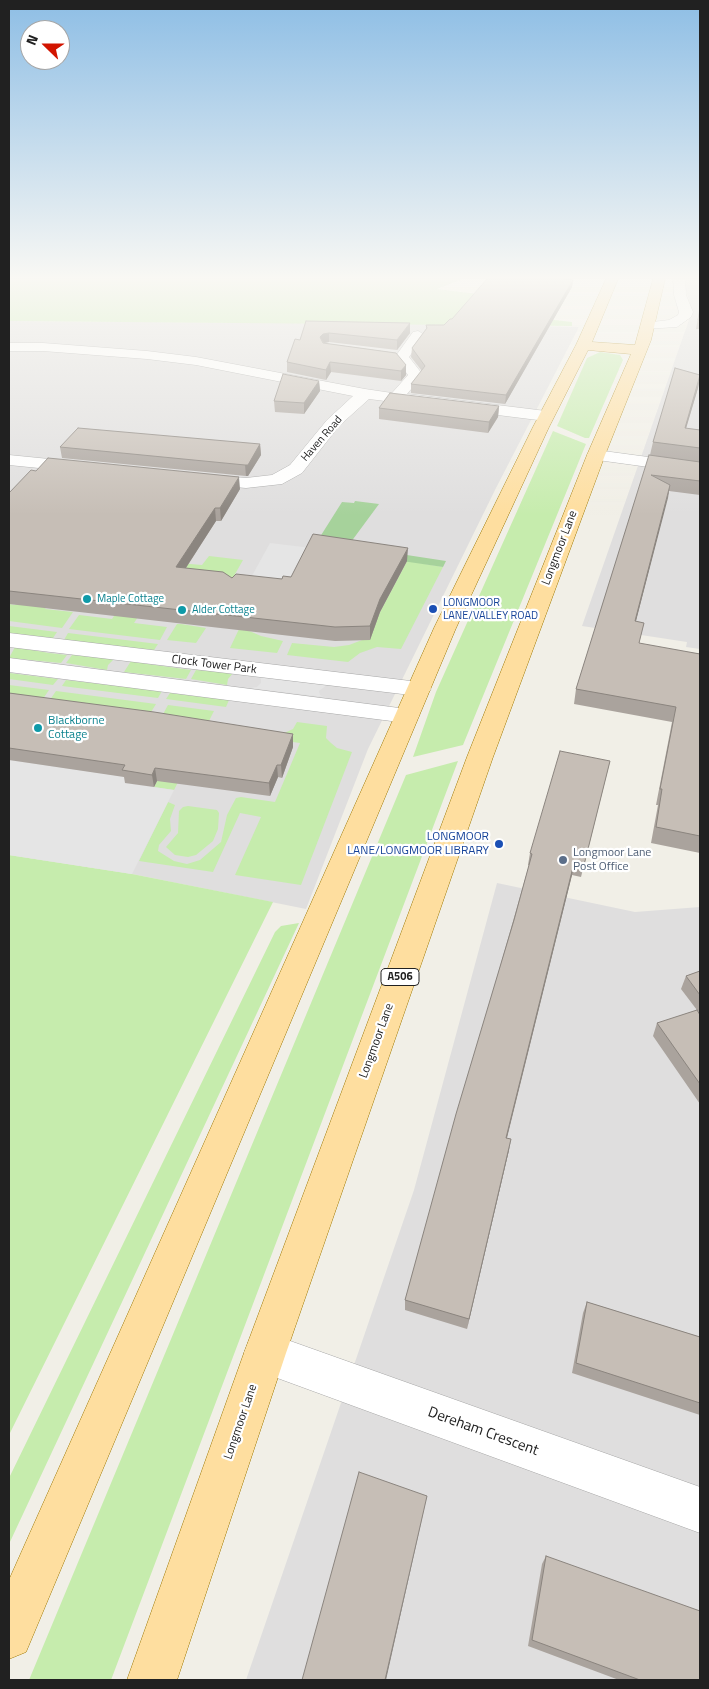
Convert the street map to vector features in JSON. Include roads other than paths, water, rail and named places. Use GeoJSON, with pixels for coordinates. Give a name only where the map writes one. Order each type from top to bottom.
{"type":"FeatureCollection","features":[{"type":"Feature","properties":{"kind":"main road"},"geometry":{"type":"LineString","coordinates":[[9,1635],[445,628],[546,416],[576,358]]}},
{"type":"Feature","properties":{"kind":"main road","name":"Longmoor Lane"},"geometry":{"type":"LineString","coordinates":[[152,1680],[265,1353],[480,757],[596,455],[636,358]]}},
{"type":"Feature","properties":{"kind":"street"},"geometry":{"type":"LineString","coordinates":[[170,358],[196,361],[365,394],[546,416]]}},
{"type":"Feature","properties":{"kind":"street"},"geometry":{"type":"LineString","coordinates":[[396,397],[416,375],[403,358]]}},
{"type":"Feature","properties":{"kind":"street","name":"Haven Road"},"geometry":{"type":"LineString","coordinates":[[186,478],[246,483],[276,480],[296,469],[333,423],[365,394]]}},
{"type":"Feature","properties":{"kind":"street"},"geometry":{"type":"LineString","coordinates":[[596,455],[700,469]]}},
{"type":"Feature","properties":{"kind":"street"},"geometry":{"type":"LineString","coordinates":[[9,460],[97,469]]}},
{"type":"Feature","properties":{"kind":"street","name":"Clock Tower Park"},"geometry":{"type":"LineString","coordinates":[[10,642],[419,689]]}},
{"type":"Feature","properties":{"kind":"street"},"geometry":{"type":"LineString","coordinates":[[110,678],[126,654]]}},
{"type":"Feature","properties":{"kind":"street","name":"Clock Tower Park"},"geometry":{"type":"LineString","coordinates":[[9,665],[407,716]]}},
{"type":"Feature","properties":{"kind":"street"},"geometry":{"type":"LineString","coordinates":[[233,694],[235,680],[245,669]]}},
{"type":"Feature","properties":{"kind":"street","name":"Dereham Crescent"},"geometry":{"type":"LineString","coordinates":[[265,1353],[700,1510]]}},
{"type":"Feature","properties":{"kind":"place","name":"Maple Cottage"},"geometry":{"type":"Point","coordinates":[87,599]}},
{"type":"Feature","properties":{"kind":"place","name":"LONGMOOR LANE/VALLEY ROAD"},"geometry":{"type":"Point","coordinates":[433,609]}},
{"type":"Feature","properties":{"kind":"place","name":"Alder Cottage"},"geometry":{"type":"Point","coordinates":[182,610]}},
{"type":"Feature","properties":{"kind":"place","name":"Blackborne Cottage"},"geometry":{"type":"Point","coordinates":[38,728]}},
{"type":"Feature","properties":{"kind":"place","name":"LONGMOOR LANE/LONGMOOR LIBRARY"},"geometry":{"type":"Point","coordinates":[499,844]}},
{"type":"Feature","properties":{"kind":"place","name":"Longmoor Lane Post Office"},"geometry":{"type":"Point","coordinates":[563,860]}}]}
